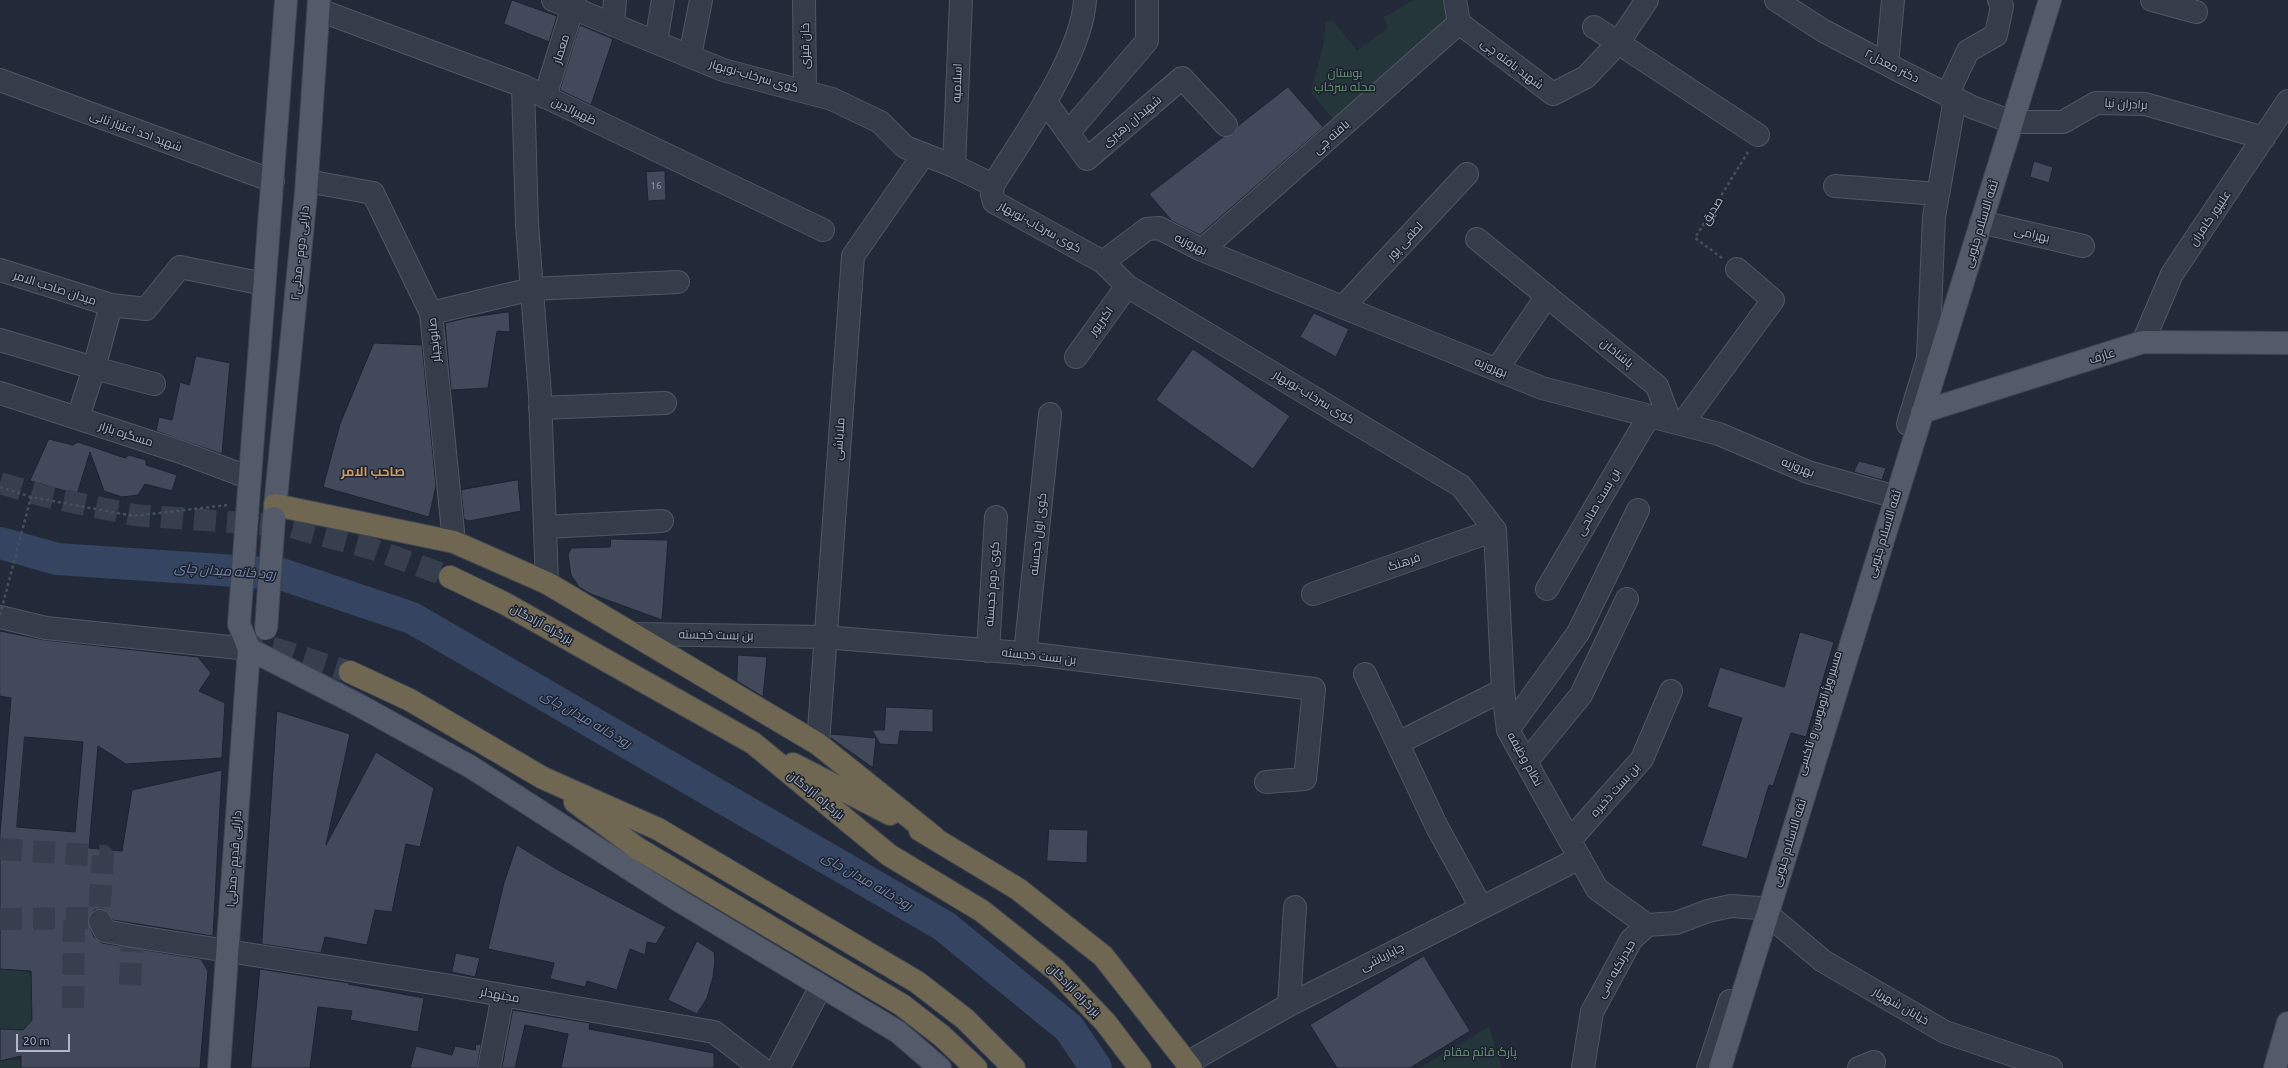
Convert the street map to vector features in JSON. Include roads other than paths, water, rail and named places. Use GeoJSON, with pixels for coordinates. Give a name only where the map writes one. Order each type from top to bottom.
{"type":"FeatureCollection","features":[{"type":"Feature","properties":{"kind":"highway"},"geometry":{"type":"LineString","coordinates":[[274,512],[454,542],[547,583],[818,744],[934,837]]}},
{"type":"Feature","properties":{"kind":"highway","name":"بزرگراه آزادگان"},"geometry":{"type":"LineString","coordinates":[[450,577],[504,603],[753,743],[889,855],[982,911],[1056,970],[1106,1023],[1140,1068]]}},
{"type":"Feature","properties":{"kind":"highway"},"geometry":{"type":"LineString","coordinates":[[350,672],[410,700],[543,778],[637,848],[902,1005],[942,1036],[976,1068]]}},
{"type":"Feature","properties":{"kind":"highway"},"geometry":{"type":"LineString","coordinates":[[753,743],[934,837],[1018,889],[1103,956],[1189,1065]]}},
{"type":"Feature","properties":{"kind":"highway"},"geometry":{"type":"LineString","coordinates":[[543,778],[658,829],[917,982],[965,1019],[1014,1068]]}},
{"type":"Feature","properties":{"kind":"main road"},"geometry":{"type":"LineString","coordinates":[[286,0],[239,624],[249,649],[355,703],[471,767],[673,897],[898,1032],[940,1068]]}},
{"type":"Feature","properties":{"kind":"main road","name":"ثقه الاسلام جنوبی"},"geometry":{"type":"LineString","coordinates":[[1719,1066],[1764,910],[1891,496],[1922,412],[1933,360],[1981,222],[2050,0]]}},
{"type":"Feature","properties":{"kind":"main road","name":"دارایی دوم - مدنی۲"},"geometry":{"type":"LineString","coordinates":[[249,649],[266,629],[274,512],[283,413],[307,181],[319,5]]}},
{"type":"Feature","properties":{"kind":"main road","name":"عارف"},"geometry":{"type":"LineString","coordinates":[[1922,412],[2144,342],[2288,343]]}},
{"type":"Feature","properties":{"kind":"main road"},"geometry":{"type":"LineString","coordinates":[[254,410],[263,415],[283,413]]}},
{"type":"Feature","properties":{"kind":"main road"},"geometry":{"type":"LineString","coordinates":[[248,509],[274,512]]}},
{"type":"Feature","properties":{"kind":"main road","name":"دارایی قدیم - مدنی۱"},"geometry":{"type":"LineString","coordinates":[[219,1068],[249,649]]}},
{"type":"Feature","properties":{"kind":"main road"},"geometry":{"type":"LineString","coordinates":[[2275,1068],[2288,1023]]}},
{"type":"Feature","properties":{"kind":"street","name":"کوی سرخاب-نوبهار"},"geometry":{"type":"LineString","coordinates":[[553,0],[575,4],[613,25],[723,70],[832,98],[880,122],[905,147],[954,166],[993,185],[994,202],[1103,262],[1127,286],[1461,486],[1495,530]]}},
{"type":"Feature","properties":{"kind":"street"},"geometry":{"type":"LineString","coordinates":[[613,25],[616,0]]}},
{"type":"Feature","properties":{"kind":"street"},"geometry":{"type":"LineString","coordinates":[[656,42],[664,0]]}},
{"type":"Feature","properties":{"kind":"street"},"geometry":{"type":"LineString","coordinates":[[690,56],[701,0]]}},
{"type":"Feature","properties":{"kind":"street","name":"خان قیزی"},"geometry":{"type":"LineString","coordinates":[[805,91],[810,0]]}},
{"type":"Feature","properties":{"kind":"street","name":"اسلامیه"},"geometry":{"type":"LineString","coordinates":[[954,166],[960,0]]}},
{"type":"Feature","properties":{"kind":"street"},"geometry":{"type":"LineString","coordinates":[[993,185],[1058,78],[1084,18],[1085,0]]}},
{"type":"Feature","properties":{"kind":"street"},"geometry":{"type":"LineString","coordinates":[[1068,133],[1147,41],[1147,0]]}},
{"type":"Feature","properties":{"kind":"street"},"geometry":{"type":"LineString","coordinates":[[1455,0],[1459,23]]}},
{"type":"Feature","properties":{"kind":"street","name":"شهید بافته چی"},"geometry":{"type":"LineString","coordinates":[[1459,23],[1553,94],[1586,77],[1618,43],[1647,0]]}},
{"type":"Feature","properties":{"kind":"street","name":"دکتر معدل۲"},"geometry":{"type":"LineString","coordinates":[[1776,0],[1822,30],[1887,64],[1951,97],[2012,122]]}},
{"type":"Feature","properties":{"kind":"street"},"geometry":{"type":"LineString","coordinates":[[1887,64],[1892,0]]}},
{"type":"Feature","properties":{"kind":"street"},"geometry":{"type":"LineString","coordinates":[[1891,496],[1933,360],[1934,217],[1951,97],[1968,51],[1996,36],[2002,6],[1999,0]]}},
{"type":"Feature","properties":{"kind":"street"},"geometry":{"type":"LineString","coordinates":[[2152,0],[2196,12]]}},
{"type":"Feature","properties":{"kind":"street","name":"معمار"},"geometry":{"type":"LineString","coordinates":[[545,97],[575,4]]}},
{"type":"Feature","properties":{"kind":"street","name":"ظهیرالدین"},"geometry":{"type":"LineString","coordinates":[[319,5],[523,86],[822,230]]}},
{"type":"Feature","properties":{"kind":"street","name":"بافته چی"},"geometry":{"type":"LineString","coordinates":[[1202,250],[1459,23]]}},
{"type":"Feature","properties":{"kind":"street"},"geometry":{"type":"LineString","coordinates":[[1594,27],[1758,135]]}},
{"type":"Feature","properties":{"kind":"street","name":"شهیدان رهبری"},"geometry":{"type":"LineString","coordinates":[[1045,101],[1087,159],[1182,78],[1226,125]]}},
{"type":"Feature","properties":{"kind":"street","name":"شهید احد اعتبار ثانی"},"geometry":{"type":"LineString","coordinates":[[0,80],[273,181]]}},
{"type":"Feature","properties":{"kind":"street"},"geometry":{"type":"LineString","coordinates":[[523,86],[527,224],[540,408],[547,583]]}},
{"type":"Feature","properties":{"kind":"street","name":"علیپور کامران"},"geometry":{"type":"LineString","coordinates":[[2144,342],[2172,274],[2288,101]]}},
{"type":"Feature","properties":{"kind":"street","name":"برادران نیا"},"geometry":{"type":"LineString","coordinates":[[2012,122],[2063,122],[2096,103],[2145,104],[2264,138]]}},
{"type":"Feature","properties":{"kind":"street","name":"ملاباشی"},"geometry":{"type":"LineString","coordinates":[[818,744],[824,637],[853,256],[924,154]]}},
{"type":"Feature","properties":{"kind":"street","name":"لطفی پور"},"geometry":{"type":"LineString","coordinates":[[1343,308],[1467,174]]}},
{"type":"Feature","properties":{"kind":"street","name":"صابونچیلر"},"geometry":{"type":"LineString","coordinates":[[307,181],[373,193],[431,314],[454,542]]}},
{"type":"Feature","properties":{"kind":"street"},"geometry":{"type":"LineString","coordinates":[[1835,186],[1938,194]]}},
{"type":"Feature","properties":{"kind":"street","name":"بهرامی"},"geometry":{"type":"LineString","coordinates":[[1981,222],[2082,246]]}},
{"type":"Feature","properties":{"kind":"street","name":"بهروزیه"},"geometry":{"type":"LineString","coordinates":[[1103,262],[1147,229],[1159,228],[1202,250],[1542,388],[1719,434],[1808,472],[1891,496]]}},
{"type":"Feature","properties":{"kind":"street","name":"پاشاخان"},"geometry":{"type":"LineString","coordinates":[[1477,239],[1657,386],[1676,423]]}},
{"type":"Feature","properties":{"kind":"street","name":"میدان صاحب الامر"},"geometry":{"type":"LineString","coordinates":[[0,270],[111,305],[146,309],[180,267],[264,284]]}},
{"type":"Feature","properties":{"kind":"street"},"geometry":{"type":"LineString","coordinates":[[1676,423],[1773,300],[1737,269]]}},
{"type":"Feature","properties":{"kind":"street"},"geometry":{"type":"LineString","coordinates":[[431,314],[532,289],[678,282]]}},
{"type":"Feature","properties":{"kind":"street","name":"اکبرپور"},"geometry":{"type":"LineString","coordinates":[[1076,357],[1127,286]]}},
{"type":"Feature","properties":{"kind":"street"},"geometry":{"type":"LineString","coordinates":[[1497,369],[1547,296]]}},
{"type":"Feature","properties":{"kind":"street","name":"میدان صاحب الامر"},"geometry":{"type":"LineString","coordinates":[[78,418],[94,368],[111,305]]}},
{"type":"Feature","properties":{"kind":"street"},"geometry":{"type":"LineString","coordinates":[[0,340],[154,384]]}},
{"type":"Feature","properties":{"kind":"street","name":"مسگره بازار"},"geometry":{"type":"LineString","coordinates":[[0,394],[181,452],[250,478]]}},
{"type":"Feature","properties":{"kind":"street"},"geometry":{"type":"LineString","coordinates":[[540,408],[665,403]]}},
{"type":"Feature","properties":{"kind":"street","name":"کوی اول خجسته"},"geometry":{"type":"LineString","coordinates":[[1026,654],[1050,414]]}},
{"type":"Feature","properties":{"kind":"street","name":"بن بست صالحی"},"geometry":{"type":"LineString","coordinates":[[1547,589],[1649,416]]}},
{"type":"Feature","properties":{"kind":"street"},"geometry":{"type":"LineString","coordinates":[[1508,730],[1578,633],[1638,510]]}},
{"type":"Feature","properties":{"kind":"street","name":"کوی دوم خجسته"},"geometry":{"type":"LineString","coordinates":[[988,651],[996,517]]}},
{"type":"Feature","properties":{"kind":"street"},"geometry":{"type":"LineString","coordinates":[[545,527],[662,521]]}},
{"type":"Feature","properties":{"kind":"street","name":"فرهنگ"},"geometry":{"type":"LineString","coordinates":[[1312,594],[1495,530]]}},
{"type":"Feature","properties":{"kind":"street","name":"نظام وظیفه"},"geometry":{"type":"LineString","coordinates":[[1495,530],[1503,690],[1508,730],[1598,889],[1647,925]]}},
{"type":"Feature","properties":{"kind":"street"},"geometry":{"type":"LineString","coordinates":[[1526,762],[1581,695],[1628,599]]}},
{"type":"Feature","properties":{"kind":"street"},"geometry":{"type":"LineString","coordinates":[[0,616],[46,628],[249,649]]}},
{"type":"Feature","properties":{"kind":"street","name":"بن بست خجسته"},"geometry":{"type":"LineString","coordinates":[[633,634],[824,637],[1026,654],[1314,689],[1305,779],[1266,782]]}},
{"type":"Feature","properties":{"kind":"street"},"geometry":{"type":"LineString","coordinates":[[1365,674],[1437,827],[1481,907]]}},
{"type":"Feature","properties":{"kind":"street"},"geometry":{"type":"LineString","coordinates":[[1398,743],[1503,690]]}},
{"type":"Feature","properties":{"kind":"street","name":"بن بست ذخیره"},"geometry":{"type":"LineString","coordinates":[[1575,849],[1642,759],[1671,691]]}},
{"type":"Feature","properties":{"kind":"street","name":"چاپارباشی"},"geometry":{"type":"LineString","coordinates":[[1189,1065],[1289,1005],[1481,907],[1575,849]]}},
{"type":"Feature","properties":{"kind":"street"},"geometry":{"type":"LineString","coordinates":[[1647,925],[1676,923],[1708,911],[1731,906],[1764,910]]}},
{"type":"Feature","properties":{"kind":"street"},"geometry":{"type":"LineString","coordinates":[[1289,1005],[1295,907]]}},
{"type":"Feature","properties":{"kind":"street","name":"خیابان شهریار"},"geometry":{"type":"LineString","coordinates":[[1764,910],[1823,961],[1946,1032],[2051,1068]]}},
{"type":"Feature","properties":{"kind":"street","name":"مجتهدلر"},"geometry":{"type":"LineString","coordinates":[[100,921],[105,931],[503,995],[714,1032],[761,1068]]}},
{"type":"Feature","properties":{"kind":"street","name":"حیدرتکیه سی"},"geometry":{"type":"LineString","coordinates":[[1584,1068],[1592,1012],[1631,940],[1647,925]]}},
{"type":"Feature","properties":{"kind":"street"},"geometry":{"type":"LineString","coordinates":[[778,1068],[821,986]]}},
{"type":"Feature","properties":{"kind":"street"},"geometry":{"type":"LineString","coordinates":[[489,1068],[503,995]]}},
{"type":"Feature","properties":{"kind":"waterway","name":"رود خانه میدان چای"},"geometry":{"type":"LineString","coordinates":[[0,543],[57,559],[281,574],[412,618],[944,926],[1069,1028],[1096,1068]]}},
{"type":"Feature","properties":{"kind":"tunnel"},"geometry":{"type":"LineString","coordinates":[[0,483],[44,496],[134,515],[287,526],[373,549],[450,577]]}},
{"type":"Feature","properties":{"kind":"tunnel"},"geometry":{"type":"LineString","coordinates":[[240,642],[277,649],[350,672]]}},
{"type":"Feature","properties":{"kind":"tunnel"},"geometry":{"type":"LineString","coordinates":[[0,849],[103,856],[99,918]]}},
{"type":"Feature","properties":{"kind":"tunnel"},"geometry":{"type":"LineString","coordinates":[[73,1008],[74,918]]}},
{"type":"Feature","properties":{"kind":"tunnel"},"geometry":{"type":"LineString","coordinates":[[0,919],[99,918],[100,921]]}},
{"type":"Feature","properties":{"kind":"tunnel"},"geometry":{"type":"LineString","coordinates":[[130,985],[132,936]]}},
{"type":"Feature","properties":{"kind":"district","name":"صاحب الامر"},"geometry":{"type":"Point","coordinates":[373,472]}},
{"type":"Feature","properties":{"kind":"park label","name":"بوستان محله سرخاب"},"geometry":{"type":"Point","coordinates":[1345,80]}},
{"type":"Feature","properties":{"kind":"park label","name":"پارک قائم مقام"},"geometry":{"type":"Point","coordinates":[1480,1052]}}]}
